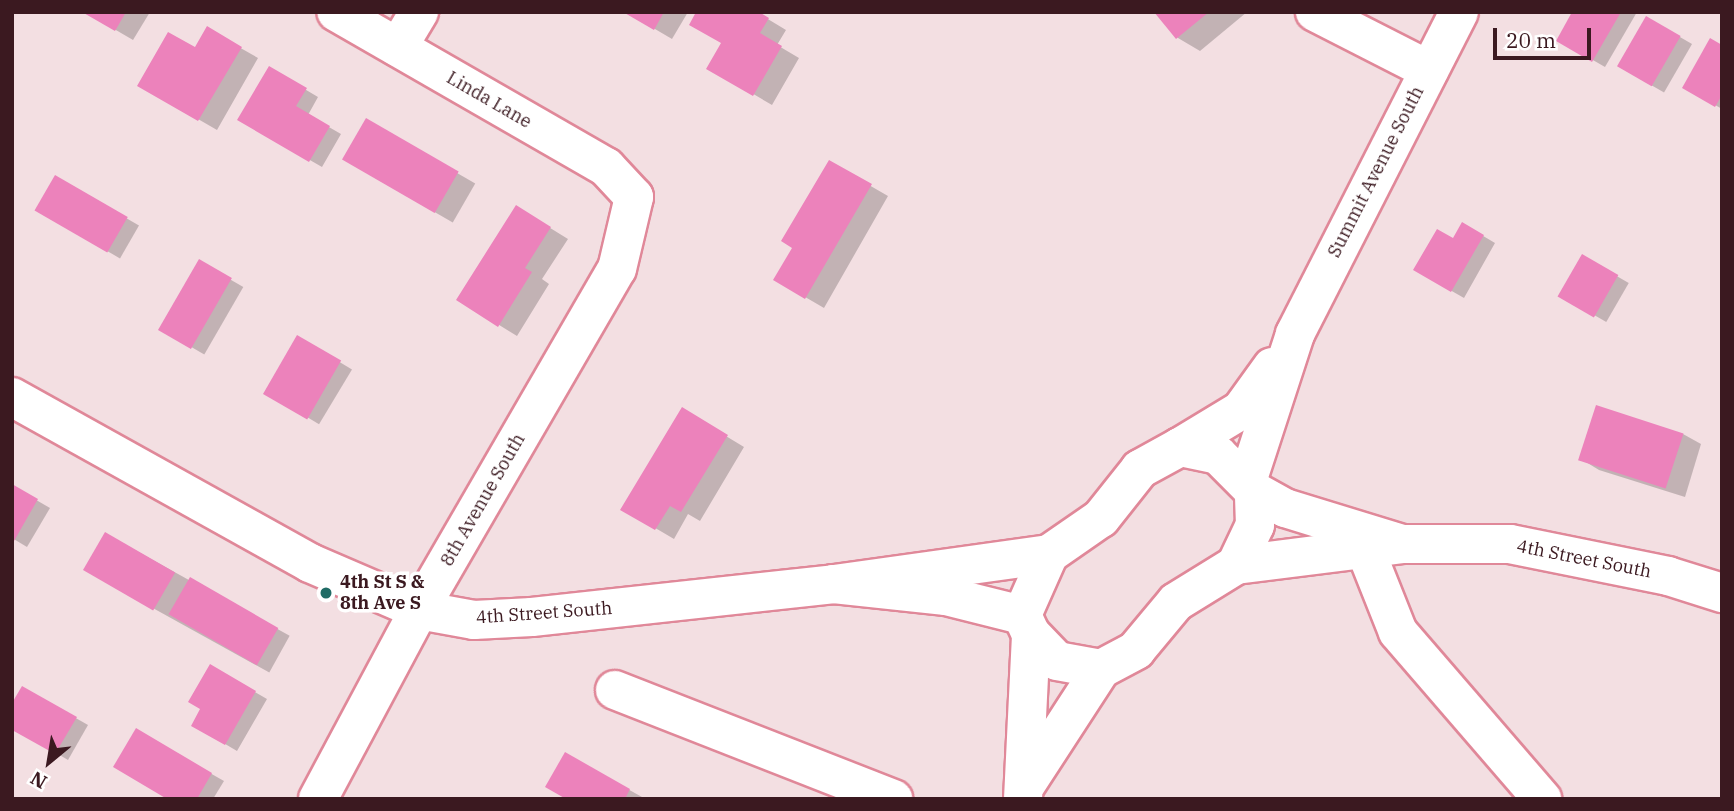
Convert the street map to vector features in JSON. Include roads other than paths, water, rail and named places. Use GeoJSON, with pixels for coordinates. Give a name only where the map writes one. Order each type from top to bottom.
{"type":"FeatureCollection","features":[{"type":"Feature","properties":{"kind":"street","name":"Linda Lane"},"geometry":{"type":"LineString","coordinates":[[336,12],[606,167],[634,197]]}},
{"type":"Feature","properties":{"kind":"street"},"geometry":{"type":"LineString","coordinates":[[398,47],[419,12]]}},
{"type":"Feature","properties":{"kind":"street"},"geometry":{"type":"LineString","coordinates":[[1315,12],[1429,70]]}},
{"type":"Feature","properties":{"kind":"street","name":"Summit Avenue South"},"geometry":{"type":"LineString","coordinates":[[1049,554],[1101,518],[1140,469],[1241,410],[1295,334],[1459,12]]}},
{"type":"Feature","properties":{"kind":"street","name":"8th Avenue South"},"geometry":{"type":"LineString","coordinates":[[318,799],[419,610],[617,269],[631,225],[634,197]]}},
{"type":"Feature","properties":{"kind":"street","name":"Summit Avenue South"},"geometry":{"type":"LineString","coordinates":[[1236,565],[1255,525],[1251,486],[1295,334]]}},
{"type":"Feature","properties":{"kind":"street","name":"4th Street South"},"geometry":{"type":"LineString","coordinates":[[12,397],[310,563],[419,610],[474,620],[532,617],[834,584],[1049,554]]}},
{"type":"Feature","properties":{"kind":"street"},"geometry":{"type":"LineString","coordinates":[[1180,447],[1218,455],[1251,486]]}},
{"type":"Feature","properties":{"kind":"street","name":"4th Street South"},"geometry":{"type":"LineString","coordinates":[[1251,486],[1285,508],[1402,544]]}},
{"type":"Feature","properties":{"kind":"street","name":"4th Street South"},"geometry":{"type":"LineString","coordinates":[[1236,565],[1402,544],[1510,544],[1601,561],[1722,593]]}},
{"type":"Feature","properties":{"kind":"street"},"geometry":{"type":"LineString","coordinates":[[1365,549],[1398,632],[1542,799]]}},
{"type":"Feature","properties":{"kind":"street"},"geometry":{"type":"LineString","coordinates":[[1025,791],[1027,624],[1049,554]]}},
{"type":"Feature","properties":{"kind":"street"},"geometry":{"type":"LineString","coordinates":[[1025,791],[1101,669],[1136,650],[1176,602],[1236,565]]}},
{"type":"Feature","properties":{"kind":"street","name":"4th Street South"},"geometry":{"type":"LineString","coordinates":[[834,584],[946,596],[1027,624]]}},
{"type":"Feature","properties":{"kind":"street"},"geometry":{"type":"LineString","coordinates":[[1027,624],[1057,661],[1101,669]]}},
{"type":"Feature","properties":{"kind":"street"},"geometry":{"type":"LineString","coordinates":[[615,690],[893,799]]}},
{"type":"Feature","properties":{"kind":"place","name":"4th St S & 8th Ave S"},"geometry":{"type":"Point","coordinates":[326,593]}}]}
